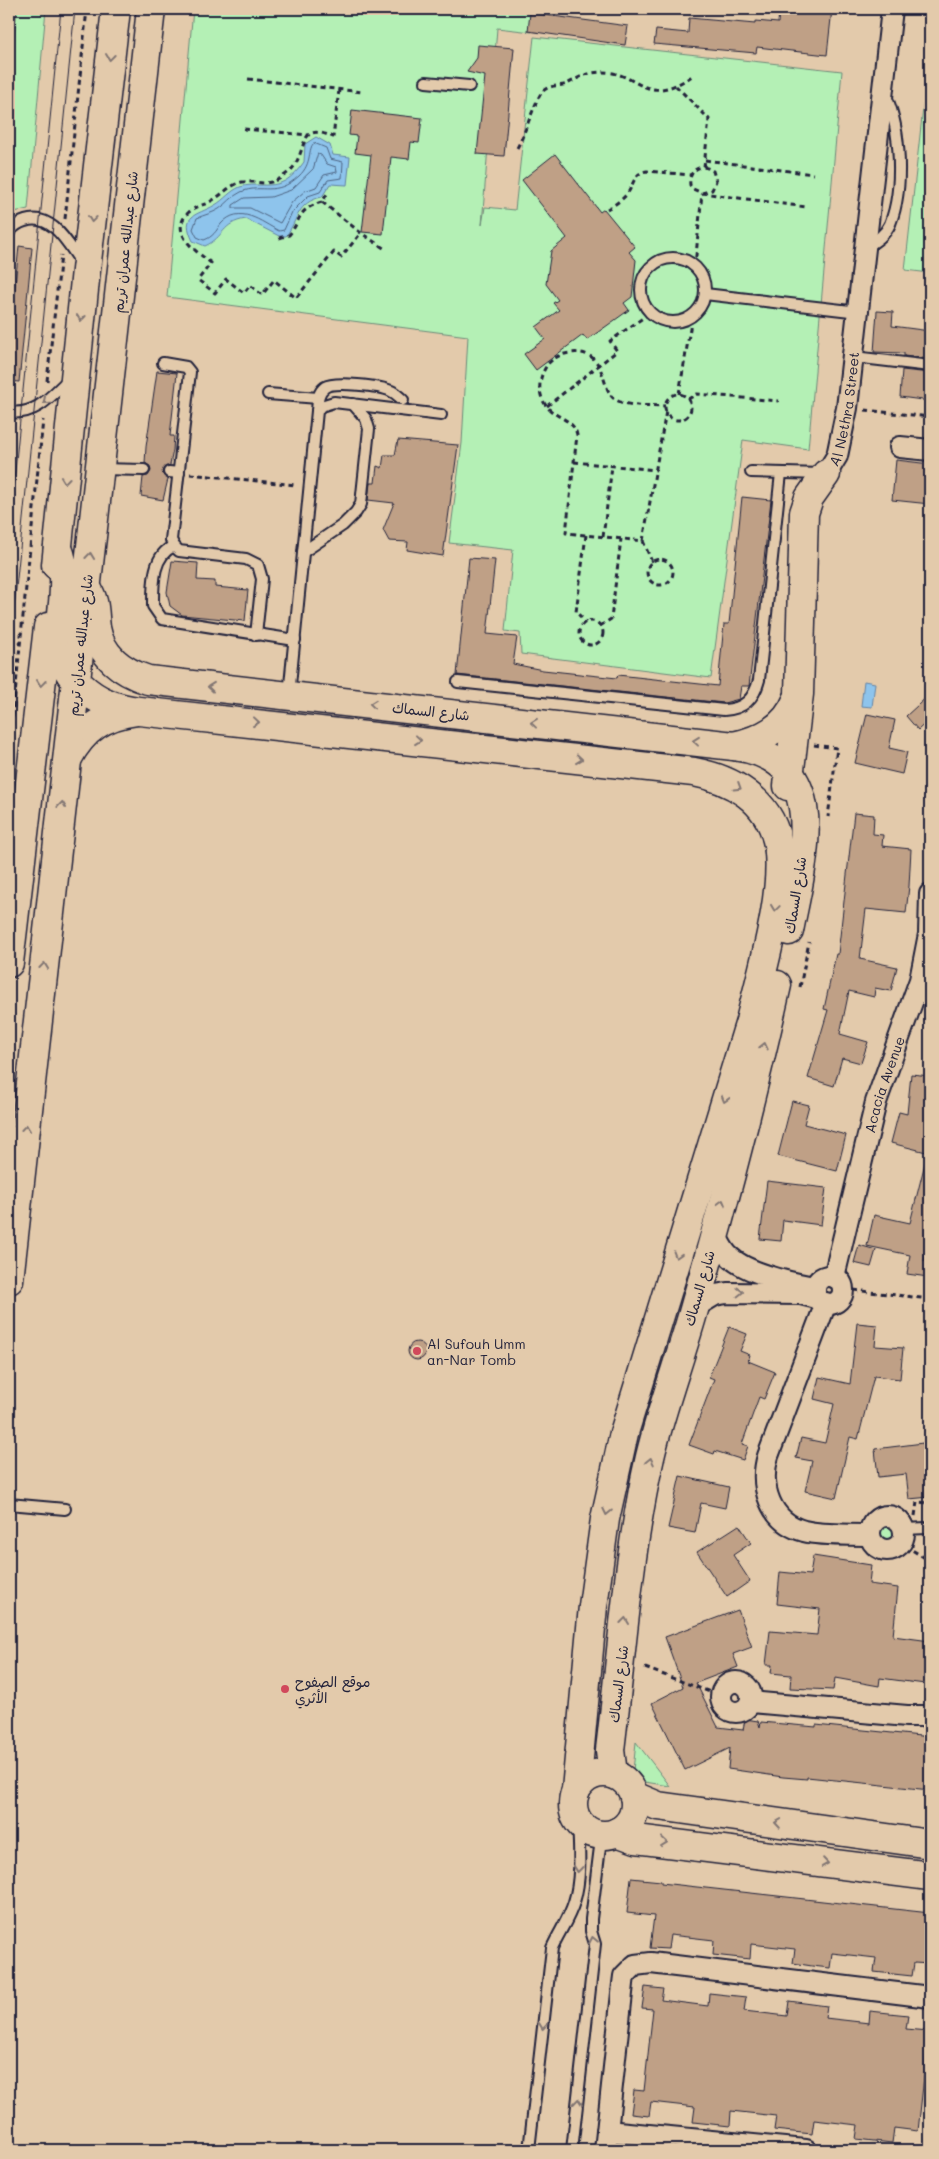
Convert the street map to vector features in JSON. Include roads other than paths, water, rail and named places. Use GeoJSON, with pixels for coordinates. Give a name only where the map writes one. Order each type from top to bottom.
{"type":"FeatureCollection","features":[{"type":"Feature","properties":{"kind":"street"},"geometry":{"type":"LineString","coordinates":[[9,963],[12,902],[58,548],[86,270],[116,9]]}},
{"type":"Feature","properties":{"kind":"street","name":"شارع عبدالله عمران تريم"},"geometry":{"type":"LineString","coordinates":[[9,1280],[151,9]]}},
{"type":"Feature","properties":{"kind":"street","name":"Al Nethra Street"},"geometry":{"type":"LineString","coordinates":[[780,860],[799,694],[804,513],[809,498],[837,456],[847,408],[892,9]]}},
{"type":"Feature","properties":{"kind":"street"},"geometry":{"type":"LineString","coordinates":[[900,447],[930,450]]}},
{"type":"Feature","properties":{"kind":"street","name":"شارع السماك"},"geometry":{"type":"LineString","coordinates":[[58,548],[66,574],[60,652],[68,674],[89,694],[105,703],[139,711],[247,721],[711,775],[728,781],[755,800],[769,820],[777,839],[780,860],[775,910],[750,1021],[648,1348],[622,1442],[606,1519],[595,1596],[574,1806],[578,1821]]}},
{"type":"Feature","properties":{"kind":"street","name":"شارع السماك"},"geometry":{"type":"LineString","coordinates":[[86,587],[95,604],[96,628],[101,643],[120,668],[133,676],[148,680],[746,747],[771,756],[789,772],[801,793],[805,816],[798,880],[762,1052],[695,1307],[659,1420],[642,1499],[610,1750],[613,1774]]}},
{"type":"Feature","properties":{"kind":"street"},"geometry":{"type":"LineString","coordinates":[[734,746],[752,742],[779,726],[795,706],[799,694]]}},
{"type":"Feature","properties":{"kind":"street"},"geometry":{"type":"LineString","coordinates":[[67,762],[75,744],[87,730],[103,719],[120,713],[139,711]]}},
{"type":"Feature","properties":{"kind":"street","name":"Acacia Avenue"},"geometry":{"type":"LineString","coordinates":[[819,1296],[822,1278],[838,1283],[876,1102],[920,980],[928,934],[930,894]]}},
{"type":"Feature","properties":{"kind":"street"},"geometry":{"type":"LineString","coordinates":[[714,1233],[727,1254],[748,1268],[795,1283],[819,1296]]}},
{"type":"Feature","properties":{"kind":"street"},"geometry":{"type":"LineString","coordinates":[[695,1307],[715,1295],[727,1293],[819,1296]]}},
{"type":"Feature","properties":{"kind":"street"},"geometry":{"type":"LineString","coordinates":[[819,1296],[768,1456],[764,1482],[772,1506],[789,1524],[814,1533],[870,1534],[872,1524],[881,1516],[898,1519],[904,1529]]}},
{"type":"Feature","properties":{"kind":"street"},"geometry":{"type":"LineString","coordinates":[[721,1696],[724,1706],[733,1712],[744,1711],[752,1702],[907,1716],[930,1716]]}},
{"type":"Feature","properties":{"kind":"street"},"geometry":{"type":"LineString","coordinates":[[576,1790],[583,1781],[592,1775],[602,1772],[623,1778],[630,1786],[634,1796],[635,1807],[632,1817],[626,1826],[612,1833]]}},
{"type":"Feature","properties":{"kind":"street"},"geometry":{"type":"LineString","coordinates":[[634,1796],[658,1806],[930,1844]]}},
{"type":"Feature","properties":{"kind":"street"},"geometry":{"type":"LineString","coordinates":[[578,1821],[586,1829],[636,1839],[930,1876]]}},
{"type":"Feature","properties":{"kind":"street"},"geometry":{"type":"LineString","coordinates":[[859,1868],[865,1836]]}},
{"type":"Feature","properties":{"kind":"street"},"geometry":{"type":"LineString","coordinates":[[806,2150],[606,2140],[624,1976],[635,1965],[651,1963],[930,1997]]}},
{"type":"Feature","properties":{"kind":"lane"},"geometry":{"type":"LineString","coordinates":[[426,82],[469,86]]}},
{"type":"Feature","properties":{"kind":"lane"},"geometry":{"type":"LineString","coordinates":[[9,232],[19,223],[29,220],[40,219],[52,224],[86,270]]}},
{"type":"Feature","properties":{"kind":"lane"},"geometry":{"type":"LineString","coordinates":[[670,258],[679,258],[695,266],[703,279],[705,294],[703,303],[692,317],[684,321],[665,322],[650,313],[644,306],[640,288],[642,279],[653,264],[670,258]]}},
{"type":"Feature","properties":{"kind":"lane"},"geometry":{"type":"LineString","coordinates":[[705,294],[859,312]]}},
{"type":"Feature","properties":{"kind":"lane"},"geometry":{"type":"LineString","coordinates":[[854,357],[930,366]]}},
{"type":"Feature","properties":{"kind":"lane"},"geometry":{"type":"LineString","coordinates":[[163,363],[186,366],[190,372],[174,473],[172,533],[174,546]]}},
{"type":"Feature","properties":{"kind":"lane"},"geometry":{"type":"LineString","coordinates":[[9,412],[20,413],[34,410],[76,373]]}},
{"type":"Feature","properties":{"kind":"lane"},"geometry":{"type":"LineString","coordinates":[[289,695],[318,398],[324,388],[335,384],[383,388],[390,390],[403,400]]}},
{"type":"Feature","properties":{"kind":"lane"},"geometry":{"type":"LineString","coordinates":[[268,394],[318,398]]}},
{"type":"Feature","properties":{"kind":"lane"},"geometry":{"type":"LineString","coordinates":[[317,412],[327,402],[441,414]]}},
{"type":"Feature","properties":{"kind":"lane"},"geometry":{"type":"LineString","coordinates":[[303,552],[350,519],[361,504],[369,429],[366,419],[353,404]]}},
{"type":"Feature","properties":{"kind":"lane"},"geometry":{"type":"LineString","coordinates":[[100,469],[144,470]]}},
{"type":"Feature","properties":{"kind":"lane"},"geometry":{"type":"LineString","coordinates":[[751,472],[826,474]]}},
{"type":"Feature","properties":{"kind":"lane"},"geometry":{"type":"LineString","coordinates":[[458,682],[724,710],[734,710],[744,705],[751,699],[759,680],[781,472]]}},
{"type":"Feature","properties":{"kind":"lane"},"geometry":{"type":"LineString","coordinates":[[174,546],[161,553],[158,561],[153,606],[156,613],[162,619],[170,622],[295,640]]}},
{"type":"Feature","properties":{"kind":"lane"},"geometry":{"type":"LineString","coordinates":[[174,546],[186,552],[246,559],[258,565],[262,579],[256,635]]}},
{"type":"Feature","properties":{"kind":"lane"},"geometry":{"type":"LineString","coordinates":[[9,1504],[65,1509]]}},
{"type":"Feature","properties":{"kind":"lane"},"geometry":{"type":"LineString","coordinates":[[904,1529],[927,1528]]}},
{"type":"Feature","properties":{"kind":"lane"},"geometry":{"type":"LineString","coordinates":[[529,2150],[552,1948],[559,1930],[568,1920],[575,1901],[579,1855],[578,1821]]}},
{"type":"Feature","properties":{"kind":"lane"},"geometry":{"type":"LineString","coordinates":[[572,2150],[595,1944],[591,1931],[591,1919],[600,1847],[612,1833]]}},
{"type":"Feature","properties":{"kind":"water"},"geometry":{"type":"Polygon","coordinates":[[[316,137],[330,145],[333,155],[350,157],[347,185],[330,184],[322,197],[314,199],[303,207],[286,236],[279,236],[246,219],[227,227],[216,239],[205,246],[193,241],[188,226],[192,217],[215,205],[240,187],[274,185],[285,181],[304,162],[305,144],[316,137]]]}},
{"type":"Feature","properties":{"kind":"water"},"geometry":{"type":"Polygon","coordinates":[[[864,681],[875,683],[872,707],[861,706],[864,681]]]}},
{"type":"Feature","properties":{"kind":"tram line"},"geometry":{"type":"LineString","coordinates":[[9,531],[61,9]]}},
{"type":"Feature","properties":{"kind":"tram line"},"geometry":{"type":"LineString","coordinates":[[9,657],[75,9]]}},
{"type":"Feature","properties":{"kind":"place","name":"Al Sufouh Umm an-Nar Tomb"},"geometry":{"type":"Point","coordinates":[417,1351]}},
{"type":"Feature","properties":{"kind":"place","name":"موقع الصفوح الأثري"},"geometry":{"type":"Point","coordinates":[285,1689]}}]}
